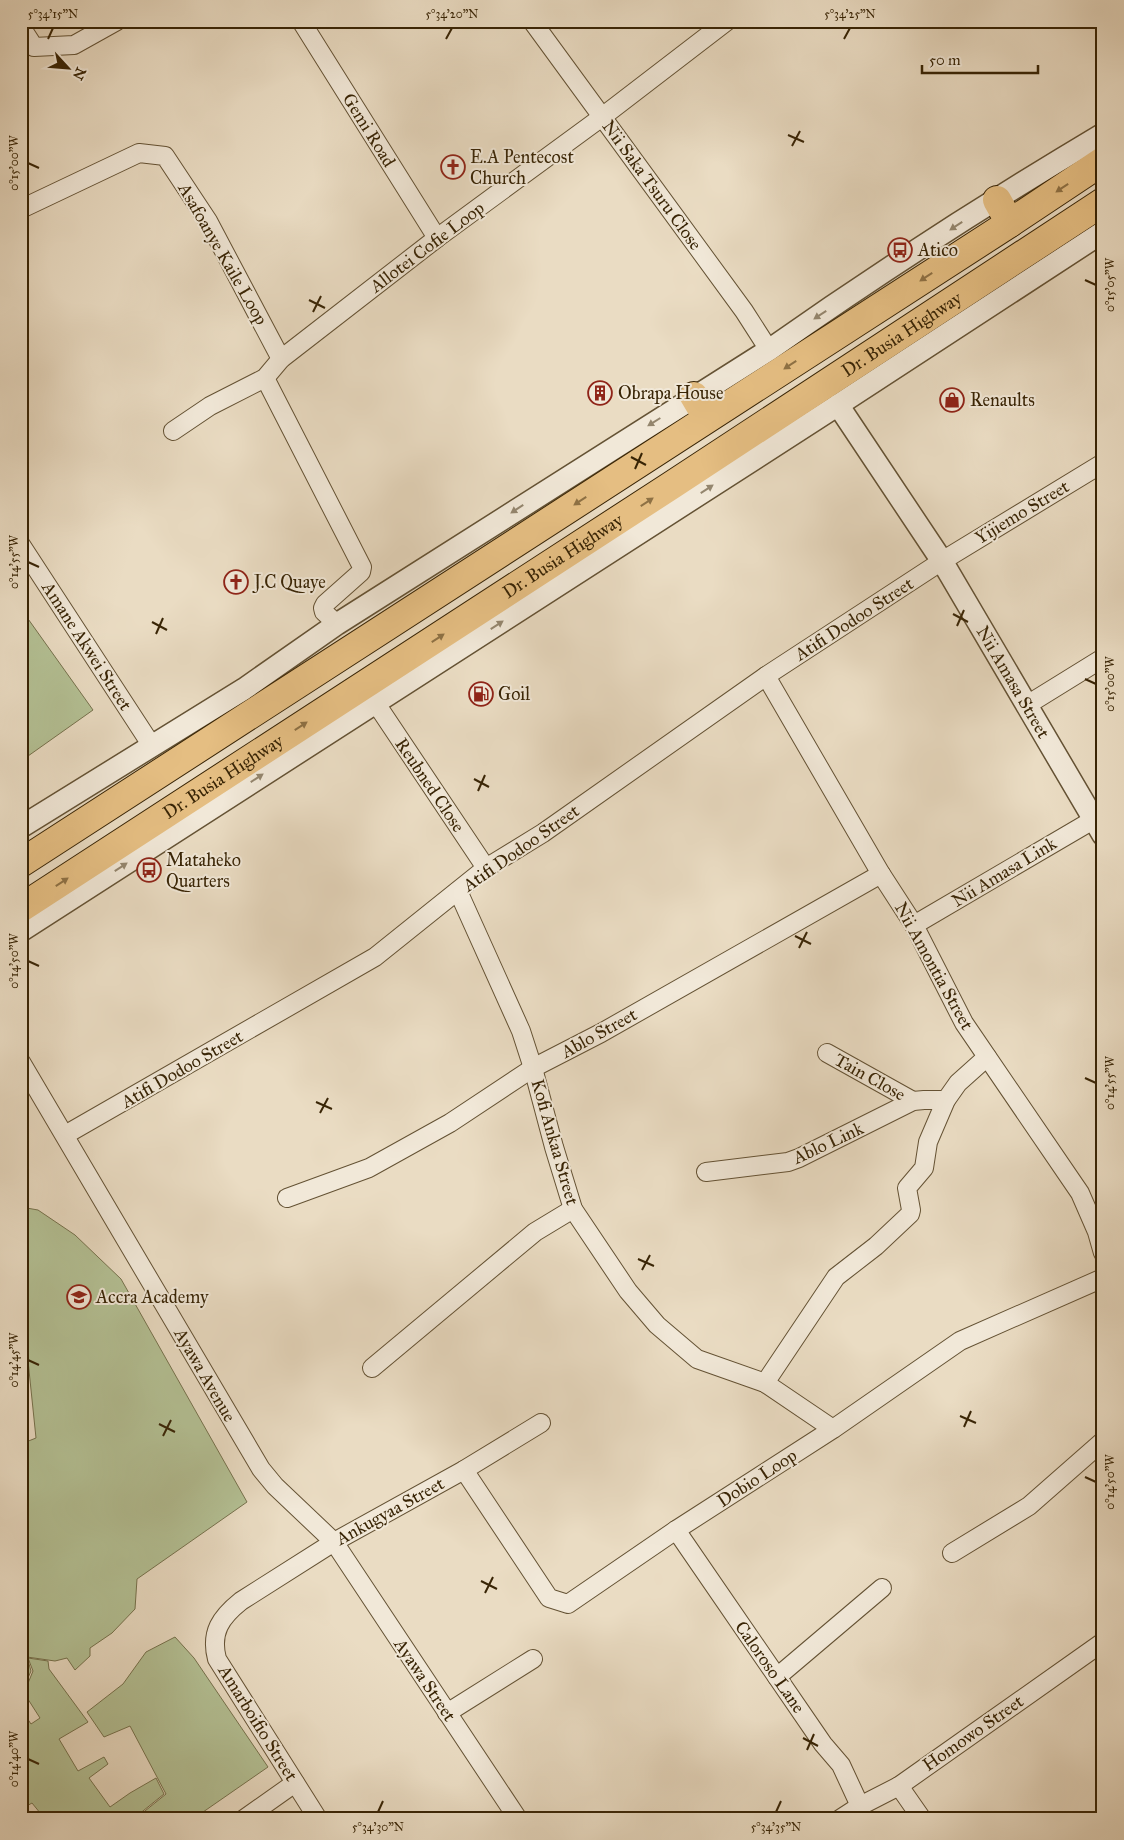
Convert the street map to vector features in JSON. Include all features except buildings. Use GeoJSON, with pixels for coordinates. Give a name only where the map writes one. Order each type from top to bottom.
{"type":"FeatureCollection","features":[{"type":"Feature","properties":{"kind":"highway","name":"Dr. Busia Highway"},"geometry":{"type":"LineString","coordinates":[[21,863],[701,407],[1010,223],[1103,161]]}},
{"type":"Feature","properties":{"kind":"highway"},"geometry":{"type":"LineString","coordinates":[[997,200],[1010,223]]}},
{"type":"Feature","properties":{"kind":"highway","name":"Dr. Busia Highway"},"geometry":{"type":"LineString","coordinates":[[21,908],[664,491],[1103,202]]}},
{"type":"Feature","properties":{"kind":"street"},"geometry":{"type":"LineString","coordinates":[[21,27],[34,47],[74,45],[117,21]]}},
{"type":"Feature","properties":{"kind":"street","name":"Gemi Road"},"geometry":{"type":"LineString","coordinates":[[301,21],[437,238]]}},
{"type":"Feature","properties":{"kind":"street","name":"Nii Saka Tsuru Close"},"geometry":{"type":"LineString","coordinates":[[532,21],[744,311],[769,350]]}},
{"type":"Feature","properties":{"kind":"street","name":"Allotei Cofie Loop"},"geometry":{"type":"LineString","coordinates":[[173,431],[210,406],[264,378],[281,359],[437,238],[602,117],[727,21]]}},
{"type":"Feature","properties":{"kind":"street","name":"Dr. Busia Highway"},"geometry":{"type":"LineString","coordinates":[[21,827],[244,688],[337,624],[701,407],[769,350],[813,319],[1103,134]]}},
{"type":"Feature","properties":{"kind":"street","name":"Asafoanye Kaile Loop"},"geometry":{"type":"LineString","coordinates":[[21,209],[140,153],[165,156],[208,221],[281,359]]}},
{"type":"Feature","properties":{"kind":"street","name":"Dr. Busia Highway"},"geometry":{"type":"LineString","coordinates":[[21,931],[838,405],[1103,232]]}},
{"type":"Feature","properties":{"kind":"street"},"geometry":{"type":"LineString","coordinates":[[264,378],[362,567],[360,572],[323,608],[324,612],[337,624]]}},
{"type":"Feature","properties":{"kind":"street","name":"Nii Amasa Street"},"geometry":{"type":"LineString","coordinates":[[838,405],[942,561],[1098,827]]}},
{"type":"Feature","properties":{"kind":"street","name":"Yijiemo Street"},"geometry":{"type":"LineString","coordinates":[[942,561],[1103,463]]}},
{"type":"Feature","properties":{"kind":"street","name":"Amane Akwei Street"},"geometry":{"type":"LineString","coordinates":[[21,544],[152,746]]}},
{"type":"Feature","properties":{"kind":"street","name":"Atifi Dodoo Street"},"geometry":{"type":"LineString","coordinates":[[65,1135],[375,957],[486,868],[544,833],[766,676],[942,561]]}},
{"type":"Feature","properties":{"kind":"street"},"geometry":{"type":"LineString","coordinates":[[1028,705],[1103,658]]}},
{"type":"Feature","properties":{"kind":"street","name":"Nii Amontia Street"},"geometry":{"type":"LineString","coordinates":[[766,676],[881,874],[914,925],[964,1023],[1080,1193],[1097,1232],[1103,1253]]}},
{"type":"Feature","properties":{"kind":"street","name":"Reubned Close"},"geometry":{"type":"LineString","coordinates":[[375,702],[486,868]]}},
{"type":"Feature","properties":{"kind":"street","name":"Nii Amasa Link"},"geometry":{"type":"LineString","coordinates":[[914,925],[1098,827]]}},
{"type":"Feature","properties":{"kind":"street","name":"Ablo Street"},"geometry":{"type":"LineString","coordinates":[[287,1198],[369,1168],[450,1124],[533,1068],[601,1033],[881,874]]}},
{"type":"Feature","properties":{"kind":"street","name":"Kofi Ankaa Street"},"geometry":{"type":"LineString","coordinates":[[458,892],[521,1031],[573,1209],[628,1291],[657,1325],[697,1359],[765,1384],[833,1429]]}},
{"type":"Feature","properties":{"kind":"street","name":"Tain Close"},"geometry":{"type":"LineString","coordinates":[[826,1053],[913,1102]]}},
{"type":"Feature","properties":{"kind":"street"},"geometry":{"type":"LineString","coordinates":[[765,1384],[836,1277],[876,1246],[910,1214],[907,1188],[924,1168],[928,1142],[946,1100],[958,1083],[987,1057]]}},
{"type":"Feature","properties":{"kind":"street","name":"Ayawa Avenue"},"geometry":{"type":"LineString","coordinates":[[21,1062],[260,1469],[275,1486],[334,1542]]}},
{"type":"Feature","properties":{"kind":"street","name":"Ablo Link"},"geometry":{"type":"LineString","coordinates":[[706,1172],[788,1162],[800,1158],[913,1102],[946,1100]]}},
{"type":"Feature","properties":{"kind":"street"},"geometry":{"type":"LineString","coordinates":[[372,1368],[535,1232],[573,1209]]}},
{"type":"Feature","properties":{"kind":"street","name":"Dobio Loop"},"geometry":{"type":"LineString","coordinates":[[464,1470],[549,1598],[568,1604],[676,1530],[833,1429],[960,1341],[1103,1278]]}},
{"type":"Feature","properties":{"kind":"street","name":"Ankugyaa Street"},"geometry":{"type":"LineString","coordinates":[[241,1601],[334,1542],[464,1470],[542,1423]]}},
{"type":"Feature","properties":{"kind":"street"},"geometry":{"type":"LineString","coordinates":[[952,1553],[1029,1506],[1103,1441]]}},
{"type":"Feature","properties":{"kind":"street","name":"Caloroso Lane"},"geometry":{"type":"LineString","coordinates":[[676,1530],[823,1744],[841,1765],[860,1806]]}},
{"type":"Feature","properties":{"kind":"street","name":"Ayawa Street"},"geometry":{"type":"LineString","coordinates":[[334,1542],[518,1819]]}},
{"type":"Feature","properties":{"kind":"street"},"geometry":{"type":"LineString","coordinates":[[777,1677],[882,1588]]}},
{"type":"Feature","properties":{"kind":"street","name":"Amarboifio Street"},"geometry":{"type":"LineString","coordinates":[[241,1601],[228,1611],[221,1620],[214,1643],[218,1659],[318,1819]]}},
{"type":"Feature","properties":{"kind":"street","name":"Homowo Street"},"geometry":{"type":"LineString","coordinates":[[840,1819],[860,1806],[899,1786],[1103,1642]]}},
{"type":"Feature","properties":{"kind":"street"},"geometry":{"type":"LineString","coordinates":[[447,1713],[533,1659]]}},
{"type":"Feature","properties":{"kind":"street"},"geometry":{"type":"LineString","coordinates":[[244,1819],[295,1783]]}},
{"type":"Feature","properties":{"kind":"street"},"geometry":{"type":"LineString","coordinates":[[899,1786],[922,1819]]}},
{"type":"Feature","properties":{"kind":"green space"},"geometry":{"type":"Polygon","coordinates":[[[21,609],[93,710],[21,761],[21,609]]]}},
{"type":"Feature","properties":{"kind":"green space"},"geometry":{"type":"Polygon","coordinates":[[[21,1207],[38,1210],[75,1235],[121,1279],[247,1502],[137,1579],[135,1609],[112,1633],[90,1648],[90,1656],[75,1670],[67,1658],[55,1661],[27,1657],[31,1671],[21,1694],[21,1444],[36,1438],[24,1322],[21,1320],[21,1207]]]}},
{"type":"Feature","properties":{"kind":"green space"},"geometry":{"type":"Polygon","coordinates":[[[175,1637],[194,1658],[268,1767],[193,1819],[135,1819],[166,1794],[130,1726],[104,1737],[87,1712],[123,1684],[146,1652],[175,1637]]]}},
{"type":"Feature","properties":{"kind":"green space"},"geometry":{"type":"Polygon","coordinates":[[[28,1658],[48,1661],[49,1669],[88,1722],[59,1739],[78,1771],[104,1757],[108,1764],[89,1778],[110,1807],[156,1778],[164,1794],[133,1819],[45,1819],[32,1803],[25,1807],[21,1802],[21,1709],[31,1724],[40,1718],[24,1693],[33,1671],[28,1658]]]}},
{"type":"Feature","properties":{"kind":"place","name":"E.A Pentecost Church"},"geometry":{"type":"Point","coordinates":[453,167]}},
{"type":"Feature","properties":{"kind":"place","name":"Atico"},"geometry":{"type":"Point","coordinates":[900,250]}},
{"type":"Feature","properties":{"kind":"place","name":"Obrapa House"},"geometry":{"type":"Point","coordinates":[600,393]}},
{"type":"Feature","properties":{"kind":"place","name":"Renaults"},"geometry":{"type":"Point","coordinates":[952,400]}},
{"type":"Feature","properties":{"kind":"place","name":"J.C Quaye"},"geometry":{"type":"Point","coordinates":[236,582]}},
{"type":"Feature","properties":{"kind":"place","name":"Goil"},"geometry":{"type":"Point","coordinates":[481,694]}},
{"type":"Feature","properties":{"kind":"place","name":"Mataheko Quarters"},"geometry":{"type":"Point","coordinates":[149,870]}},
{"type":"Feature","properties":{"kind":"place","name":"Accra Academy"},"geometry":{"type":"Point","coordinates":[79,1297]}}]}
